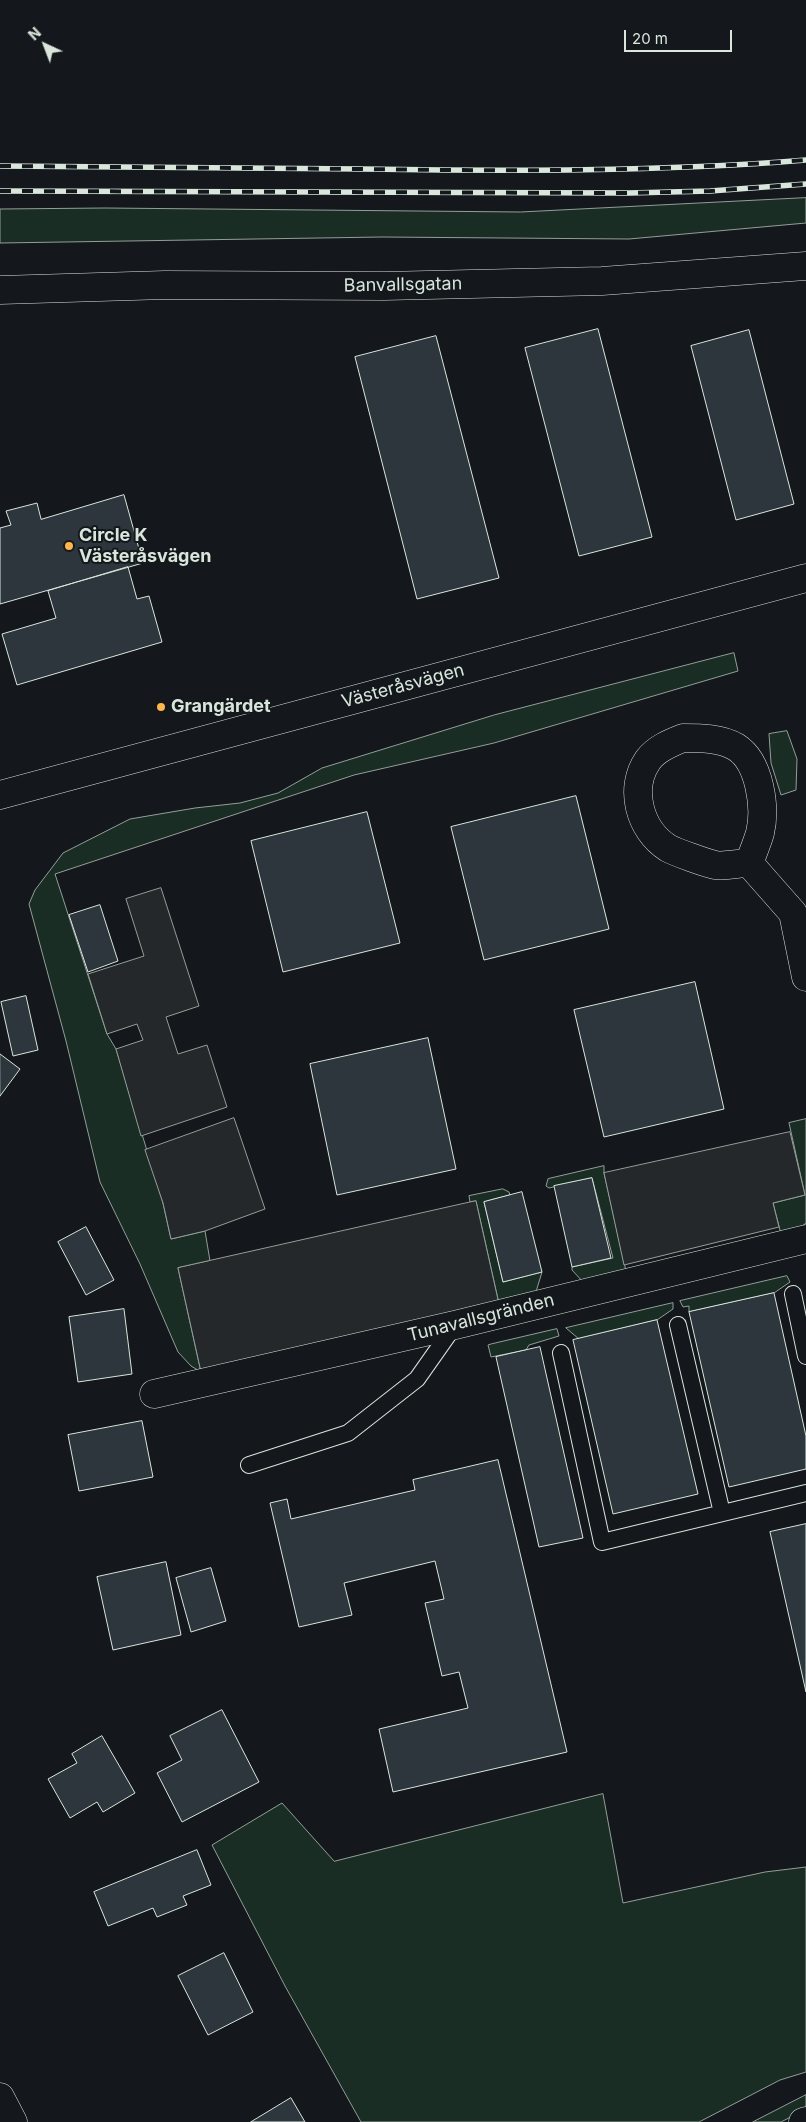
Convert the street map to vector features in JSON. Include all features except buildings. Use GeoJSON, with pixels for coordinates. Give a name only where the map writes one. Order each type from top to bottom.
{"type":"FeatureCollection","features":[{"type":"Feature","properties":{"kind":"street","name":"Banvallsgatan"},"geometry":{"type":"LineString","coordinates":[[0,290],[164,285],[384,286],[602,281],[806,266]]}},
{"type":"Feature","properties":{"kind":"street","name":"Västeråsvägen"},"geometry":{"type":"LineString","coordinates":[[0,795],[806,578]]}},
{"type":"Feature","properties":{"kind":"street"},"geometry":{"type":"LineString","coordinates":[[683,738],[709,738],[736,747],[752,764],[762,796],[760,832],[749,863],[716,865],[668,848],[646,826],[638,801],[639,780],[648,760],[664,746],[683,738]]}},
{"type":"Feature","properties":{"kind":"street"},"geometry":{"type":"LineString","coordinates":[[749,863],[793,913],[806,977]]}},
{"type":"Feature","properties":{"kind":"street","name":"Tunavallsgränden"},"geometry":{"type":"LineString","coordinates":[[154,1394],[455,1325],[806,1238]]}},
{"type":"Feature","properties":{"kind":"street"},"geometry":{"type":"LineString","coordinates":[[0,2097],[13,2122]]}},
{"type":"Feature","properties":{"kind":"street"},"geometry":{"type":"LineString","coordinates":[[802,2122],[806,2121]]}},
{"type":"Feature","properties":{"kind":"lane"},"geometry":{"type":"LineString","coordinates":[[792,1294],[806,1356]]}},
{"type":"Feature","properties":{"kind":"lane"},"geometry":{"type":"LineString","coordinates":[[249,1465],[348,1433],[417,1379],[455,1325]]}},
{"type":"Feature","properties":{"kind":"lane"},"geometry":{"type":"LineString","coordinates":[[678,1325],[722,1513]]}},
{"type":"Feature","properties":{"kind":"lane"},"geometry":{"type":"LineString","coordinates":[[560,1353],[602,1542],[806,1493]]}},
{"type":"Feature","properties":{"kind":"green space"},"geometry":{"type":"Polygon","coordinates":[[[806,198],[806,223],[629,239],[382,237],[0,243],[0,209],[106,208],[520,212],[806,198]]]}},
{"type":"Feature","properties":{"kind":"green space"},"geometry":{"type":"Polygon","coordinates":[[[734,653],[738,671],[494,743],[354,775],[55,874],[107,1034],[116,1049],[163,1203],[171,1239],[205,1231],[210,1261],[178,1268],[201,1372],[191,1366],[178,1352],[140,1264],[100,1182],[66,1041],[29,904],[35,890],[63,853],[130,819],[195,808],[240,803],[278,793],[322,768],[494,715],[734,653]]]}},
{"type":"Feature","properties":{"kind":"green space"},"geometry":{"type":"Polygon","coordinates":[[[787,731],[797,759],[796,790],[781,795],[771,763],[769,734],[787,731]]]}},
{"type":"Feature","properties":{"kind":"green space"},"geometry":{"type":"Polygon","coordinates":[[[806,1119],[806,1223],[797,1230],[781,1234],[773,1203],[805,1195],[789,1123],[806,1119]]]}},
{"type":"Feature","properties":{"kind":"green space"},"geometry":{"type":"Polygon","coordinates":[[[604,1166],[626,1271],[583,1282],[572,1270],[572,1267],[613,1258],[592,1178],[549,1188],[546,1186],[548,1179],[604,1166]]]}},
{"type":"Feature","properties":{"kind":"green space"},"geometry":{"type":"Polygon","coordinates":[[[503,1189],[509,1192],[510,1195],[484,1202],[503,1282],[542,1272],[535,1295],[499,1304],[476,1201],[470,1202],[469,1196],[503,1189]]]}},
{"type":"Feature","properties":{"kind":"green space"},"geometry":{"type":"Polygon","coordinates":[[[787,1276],[790,1282],[774,1293],[689,1312],[689,1306],[683,1307],[680,1301],[787,1276]]]}},
{"type":"Feature","properties":{"kind":"green space"},"geometry":{"type":"Polygon","coordinates":[[[673,1303],[673,1309],[657,1320],[579,1339],[566,1328],[673,1303]]]}},
{"type":"Feature","properties":{"kind":"green space"},"geometry":{"type":"Polygon","coordinates":[[[557,1329],[559,1336],[529,1345],[526,1350],[491,1357],[488,1345],[557,1329]]]}},
{"type":"Feature","properties":{"kind":"green space"},"geometry":{"type":"Polygon","coordinates":[[[603,1794],[623,1903],[765,1872],[806,1867],[806,2072],[780,2080],[699,2122],[361,2122],[285,1986],[212,1845],[282,1803],[334,1861],[603,1794]]]}},
{"type":"Feature","properties":{"kind":"green space"},"geometry":{"type":"Polygon","coordinates":[[[806,2095],[806,2109],[781,2122],[753,2122],[806,2095]]]}},
{"type":"Feature","properties":{"kind":"shaded area"},"geometry":{"type":"Polygon","coordinates":[[[161,888],[199,1006],[166,1017],[178,1054],[207,1045],[227,1107],[141,1136],[116,1049],[143,1040],[137,1024],[107,1034],[88,974],[144,956],[126,899],[161,888]]]}},
{"type":"Feature","properties":{"kind":"shaded area"},"geometry":{"type":"Polygon","coordinates":[[[234,1118],[265,1209],[205,1231],[171,1239],[163,1203],[145,1150],[234,1118]]]}},
{"type":"Feature","properties":{"kind":"shaded area"},"geometry":{"type":"Polygon","coordinates":[[[790,1132],[805,1195],[773,1203],[779,1227],[624,1265],[604,1173],[790,1132]]]}},
{"type":"Feature","properties":{"kind":"shaded area"},"geometry":{"type":"Polygon","coordinates":[[[476,1201],[499,1304],[201,1372],[178,1268],[476,1201]]]}},
{"type":"Feature","properties":{"kind":"railway"},"geometry":{"type":"LineString","coordinates":[[0,166],[528,170],[695,167],[806,160]]}},
{"type":"Feature","properties":{"kind":"railway"},"geometry":{"type":"LineString","coordinates":[[0,191],[629,193],[710,191],[806,184]]}},
{"type":"Feature","properties":{"kind":"place","name":"Circle K Västeråsvägen"},"geometry":{"type":"Point","coordinates":[69,546]}},
{"type":"Feature","properties":{"kind":"place","name":"Grangärdet"},"geometry":{"type":"Point","coordinates":[161,707]}}]}
